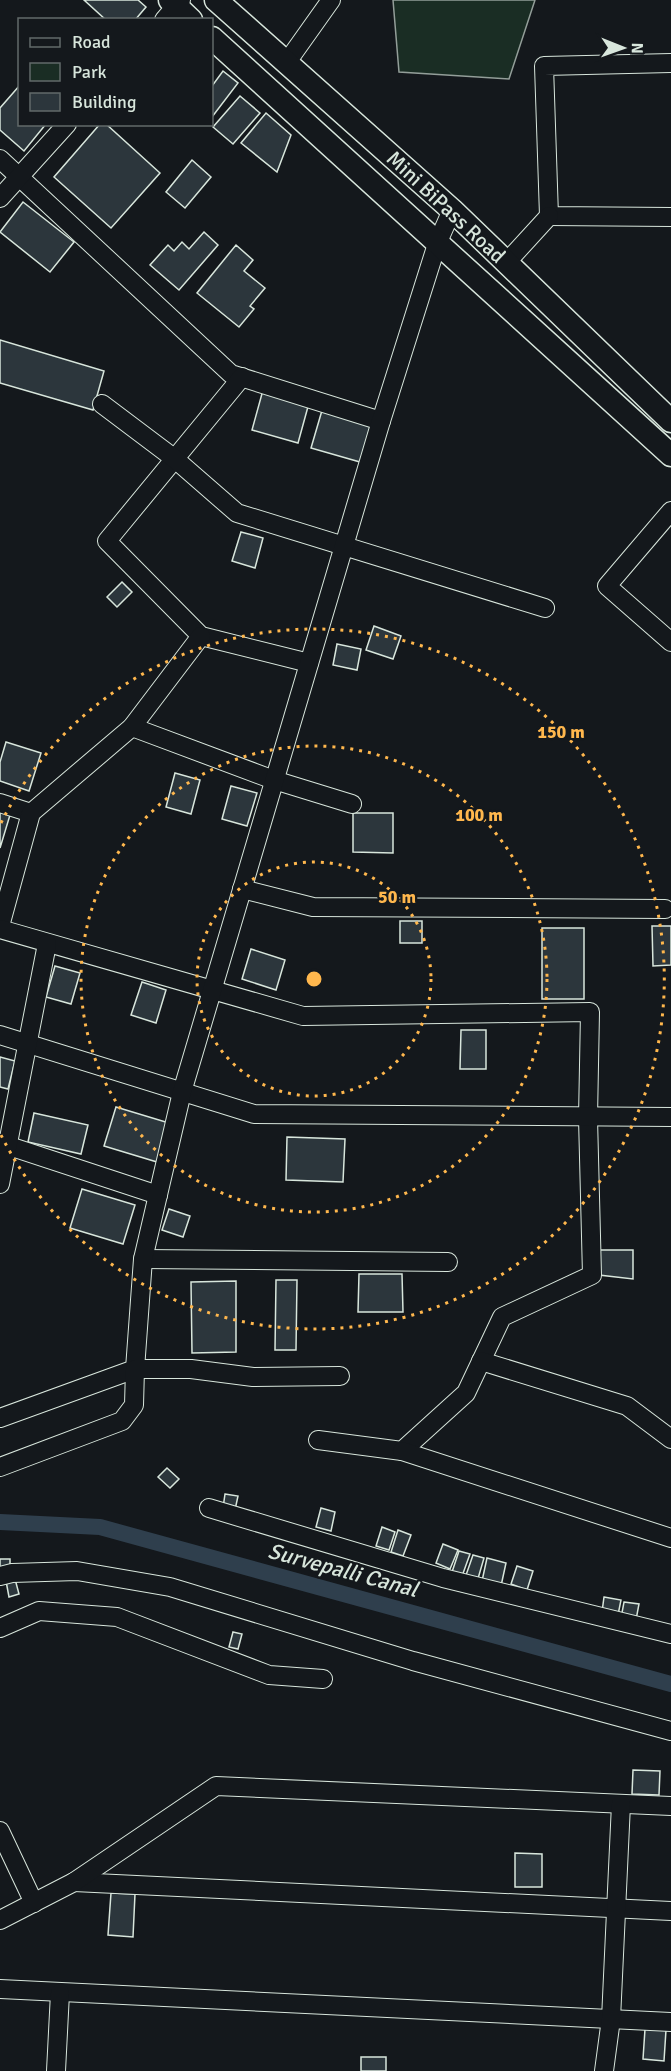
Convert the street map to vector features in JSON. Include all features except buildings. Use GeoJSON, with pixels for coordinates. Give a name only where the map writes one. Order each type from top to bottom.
{"type":"FeatureCollection","features":[{"type":"Feature","properties":{"kind":"main road","name":"Mini BiPass Road"},"geometry":{"type":"LineString","coordinates":[[216,0],[452,210],[671,421]]}},
{"type":"Feature","properties":{"kind":"main road"},"geometry":{"type":"LineString","coordinates":[[213,39],[671,455]]}},
{"type":"Feature","properties":{"kind":"street"},"geometry":{"type":"LineString","coordinates":[[287,62],[331,0]]}},
{"type":"Feature","properties":{"kind":"street"},"geometry":{"type":"LineString","coordinates":[[507,263],[549,216],[544,66],[671,63]]}},
{"type":"Feature","properties":{"kind":"street"},"geometry":{"type":"LineString","coordinates":[[0,198],[65,126]]}},
{"type":"Feature","properties":{"kind":"street"},"geometry":{"type":"LineString","coordinates":[[0,159],[231,374],[381,421]]}},
{"type":"Feature","properties":{"kind":"street"},"geometry":{"type":"LineString","coordinates":[[0,1467],[123,1421],[134,1405],[143,1259],[182,1092],[381,421],[437,244],[452,210]]}},
{"type":"Feature","properties":{"kind":"street"},"geometry":{"type":"LineString","coordinates":[[549,216],[671,217]]}},
{"type":"Feature","properties":{"kind":"street"},"geometry":{"type":"LineString","coordinates":[[242,377],[107,540],[201,636],[309,663]]}},
{"type":"Feature","properties":{"kind":"street"},"geometry":{"type":"LineString","coordinates":[[102,404],[175,459],[237,513],[545,608]]}},
{"type":"Feature","properties":{"kind":"street"},"geometry":{"type":"LineString","coordinates":[[671,511],[607,586],[671,642]]}},
{"type":"Feature","properties":{"kind":"street"},"geometry":{"type":"LineString","coordinates":[[201,636],[132,727],[31,813],[0,928],[48,944],[212,988],[303,1016],[590,1012],[588,1118],[592,1275],[502,1317],[466,1393],[402,1451]]}},
{"type":"Feature","properties":{"kind":"street"},"geometry":{"type":"LineString","coordinates":[[132,727],[274,780],[352,804]]}},
{"type":"Feature","properties":{"kind":"street"},"geometry":{"type":"LineString","coordinates":[[0,803],[31,813]]}},
{"type":"Feature","properties":{"kind":"street"},"geometry":{"type":"LineString","coordinates":[[242,889],[313,908],[665,909]]}},
{"type":"Feature","properties":{"kind":"street"},"geometry":{"type":"LineString","coordinates":[[0,1184],[4,1145],[28,1044],[48,944]]}},
{"type":"Feature","properties":{"kind":"street"},"geometry":{"type":"LineString","coordinates":[[0,1035],[254,1114],[671,1117]]}},
{"type":"Feature","properties":{"kind":"street"},"geometry":{"type":"LineString","coordinates":[[4,1145],[158,1195]]}},
{"type":"Feature","properties":{"kind":"street"},"geometry":{"type":"LineString","coordinates":[[143,1259],[448,1262]]}},
{"type":"Feature","properties":{"kind":"street"},"geometry":{"type":"LineString","coordinates":[[481,1361],[627,1406],[671,1439]]}},
{"type":"Feature","properties":{"kind":"street"},"geometry":{"type":"LineString","coordinates":[[0,1418],[135,1370],[191,1369],[253,1377],[340,1376]]}},
{"type":"Feature","properties":{"kind":"street"},"geometry":{"type":"LineString","coordinates":[[318,1440],[402,1451],[671,1538]]}},
{"type":"Feature","properties":{"kind":"street"},"geometry":{"type":"LineString","coordinates":[[209,1508],[443,1578],[671,1634]]}},
{"type":"Feature","properties":{"kind":"street"},"geometry":{"type":"LineString","coordinates":[[0,1576],[12,1573],[77,1571],[170,1587],[413,1661],[671,1731]]}},
{"type":"Feature","properties":{"kind":"street"},"geometry":{"type":"LineString","coordinates":[[0,1628],[39,1611],[117,1617],[269,1675],[323,1680]]}},
{"type":"Feature","properties":{"kind":"street"},"geometry":{"type":"LineString","coordinates":[[0,1920],[74,1882],[216,1786],[671,1806]]}},
{"type":"Feature","properties":{"kind":"street"},"geometry":{"type":"LineString","coordinates":[[604,2071],[611,2019],[618,1909],[621,1804]]}},
{"type":"Feature","properties":{"kind":"street"},"geometry":{"type":"LineString","coordinates":[[0,1831],[34,1903]]}},
{"type":"Feature","properties":{"kind":"street"},"geometry":{"type":"LineString","coordinates":[[74,1882],[671,1911]]}},
{"type":"Feature","properties":{"kind":"street"},"geometry":{"type":"LineString","coordinates":[[0,1989],[671,2022]]}},
{"type":"Feature","properties":{"kind":"street"},"geometry":{"type":"LineString","coordinates":[[56,2071],[60,1993]]}},
{"type":"Feature","properties":{"kind":"green space"},"geometry":{"type":"Polygon","coordinates":[[[393,0],[535,0],[509,79],[399,72],[393,0]]]}},
{"type":"Feature","properties":{"kind":"waterway","name":"Survepalli Canal"},"geometry":{"type":"LineString","coordinates":[[0,1522],[100,1527],[671,1684]]}}]}
